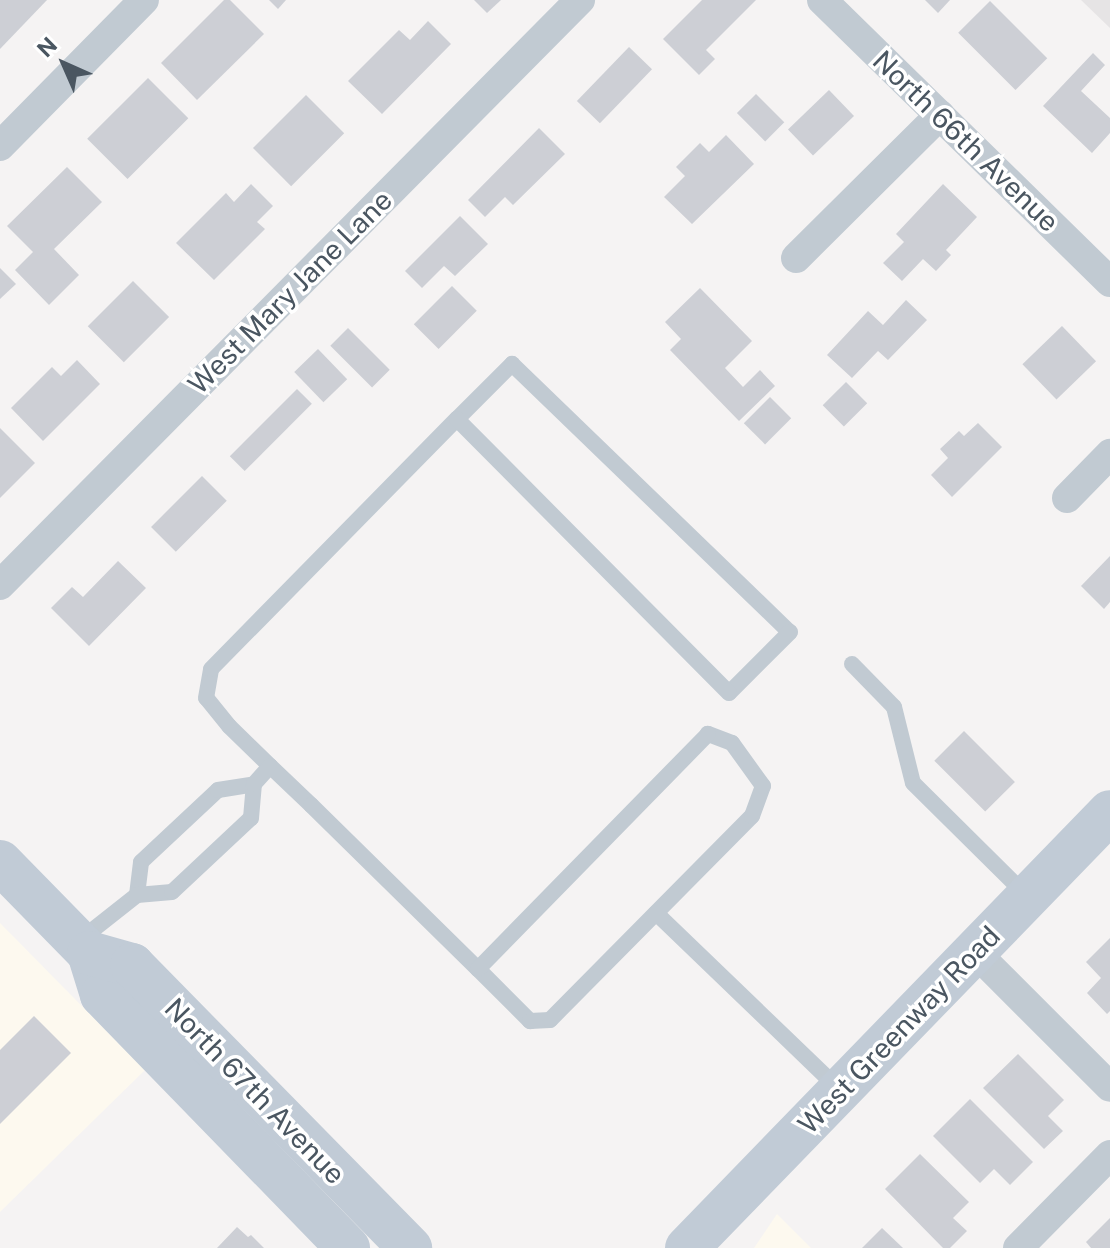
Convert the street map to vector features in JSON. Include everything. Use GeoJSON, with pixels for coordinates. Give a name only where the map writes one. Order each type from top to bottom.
{"type":"FeatureCollection","features":[{"type":"Feature","properties":{"kind":"main road","name":"West Greenway Road"},"geometry":{"type":"LineString","coordinates":[[687,1248],[1110,812]]}},
{"type":"Feature","properties":{"kind":"main road","name":"North 67th Avenue"},"geometry":{"type":"LineString","coordinates":[[0,862],[83,948],[102,995],[348,1248]]}},
{"type":"Feature","properties":{"kind":"main road","name":"North 67th Avenue"},"geometry":{"type":"LineString","coordinates":[[83,948],[132,965],[410,1248]]}},
{"type":"Feature","properties":{"kind":"street"},"geometry":{"type":"LineString","coordinates":[[0,146],[144,0]]}},
{"type":"Feature","properties":{"kind":"street","name":"West Mary Jane Lane"},"geometry":{"type":"LineString","coordinates":[[0,585],[580,0]]}},
{"type":"Feature","properties":{"kind":"street","name":"North 66th Avenue"},"geometry":{"type":"LineString","coordinates":[[822,0],[1110,282]]}},
{"type":"Feature","properties":{"kind":"street"},"geometry":{"type":"LineString","coordinates":[[796,258],[940,115]]}},
{"type":"Feature","properties":{"kind":"street"},"geometry":{"type":"LineString","coordinates":[[1067,498],[1110,454]]}},
{"type":"Feature","properties":{"kind":"street"},"geometry":{"type":"LineString","coordinates":[[974,951],[1110,1087]]}},
{"type":"Feature","properties":{"kind":"street"},"geometry":{"type":"LineString","coordinates":[[1018,1248],[1110,1155]]}},
{"type":"Feature","properties":{"kind":"lane"},"geometry":{"type":"LineString","coordinates":[[457,419],[729,693],[790,632],[512,364],[457,419],[211,669],[206,698],[229,726],[530,1021],[550,1020],[752,816],[763,786],[732,743],[708,734],[478,969]]}},
{"type":"Feature","properties":{"kind":"lane"},"geometry":{"type":"LineString","coordinates":[[852,664],[894,707],[913,783],[1028,896]]}},
{"type":"Feature","properties":{"kind":"lane"},"geometry":{"type":"LineString","coordinates":[[137,895],[172,892],[251,818],[254,784],[270,766]]}},
{"type":"Feature","properties":{"kind":"lane"},"geometry":{"type":"LineString","coordinates":[[83,948],[137,895],[141,862],[218,790],[254,784]]}},
{"type":"Feature","properties":{"kind":"lane"},"geometry":{"type":"LineString","coordinates":[[656,913],[841,1091]]}},
{"type":"Feature","properties":{"kind":"shaded area"},"geometry":{"type":"Polygon","coordinates":[[[1081,0],[1110,0],[1110,28],[1081,0]]]}},
{"type":"Feature","properties":{"kind":"shaded area"},"geometry":{"type":"Polygon","coordinates":[[[0,923],[145,1070],[0,1212],[0,923]]]}},
{"type":"Feature","properties":{"kind":"shaded area"},"geometry":{"type":"Polygon","coordinates":[[[777,1214],[811,1248],[754,1248],[777,1214]]]}},
{"type":"Feature","properties":{"kind":"building"},"geometry":{"type":"Polygon","coordinates":[[[0,0],[47,0],[0,49],[0,0]]]}},
{"type":"Feature","properties":{"kind":"building"},"geometry":{"type":"Polygon","coordinates":[[[224,0],[230,0],[264,34],[197,100],[161,63],[224,0]]]}},
{"type":"Feature","properties":{"kind":"building"},"geometry":{"type":"Polygon","coordinates":[[[269,0],[286,0],[278,9],[269,0]]]}},
{"type":"Feature","properties":{"kind":"building"},"geometry":{"type":"Polygon","coordinates":[[[474,0],[501,0],[487,13],[474,0]]]}},
{"type":"Feature","properties":{"kind":"building"},"geometry":{"type":"Polygon","coordinates":[[[702,0],[756,0],[706,50],[715,59],[699,75],[663,39],[702,0]]]}},
{"type":"Feature","properties":{"kind":"building"},"geometry":{"type":"Polygon","coordinates":[[[925,0],[950,0],[938,13],[925,0]]]}},
{"type":"Feature","properties":{"kind":"building"},"geometry":{"type":"Polygon","coordinates":[[[990,1],[1047,58],[1015,90],[958,33],[990,1]]]}},
{"type":"Feature","properties":{"kind":"building"},"geometry":{"type":"Polygon","coordinates":[[[428,21],[451,44],[382,114],[348,81],[399,30],[410,40],[428,21]]]}},
{"type":"Feature","properties":{"kind":"building"},"geometry":{"type":"Polygon","coordinates":[[[629,47],[652,69],[600,123],[577,101],[629,47]]]}},
{"type":"Feature","properties":{"kind":"building"},"geometry":{"type":"Polygon","coordinates":[[[1093,53],[1105,65],[1081,91],[1110,118],[1110,133],[1092,153],[1043,106],[1093,53]]]}},
{"type":"Feature","properties":{"kind":"building"},"geometry":{"type":"Polygon","coordinates":[[[148,78],[188,118],[127,179],[87,139],[148,78]]]}},
{"type":"Feature","properties":{"kind":"building"},"geometry":{"type":"Polygon","coordinates":[[[829,90],[854,116],[813,155],[788,130],[829,90]]]}},
{"type":"Feature","properties":{"kind":"building"},"geometry":{"type":"Polygon","coordinates":[[[756,94],[784,122],[765,141],[737,113],[756,94]]]}},
{"type":"Feature","properties":{"kind":"building"},"geometry":{"type":"Polygon","coordinates":[[[306,95],[344,133],[291,186],[253,148],[306,95]]]}},
{"type":"Feature","properties":{"kind":"building"},"geometry":{"type":"Polygon","coordinates":[[[539,128],[565,154],[513,205],[505,197],[485,217],[468,200],[539,128]]]}},
{"type":"Feature","properties":{"kind":"building"},"geometry":{"type":"Polygon","coordinates":[[[726,135],[754,164],[692,224],[664,197],[685,176],[676,167],[700,143],[709,152],[726,135]]]}},
{"type":"Feature","properties":{"kind":"building"},"geometry":{"type":"Polygon","coordinates":[[[67,167],[102,202],[54,249],[79,275],[49,305],[15,270],[33,252],[7,226],[67,167]]]}},
{"type":"Feature","properties":{"kind":"building"},"geometry":{"type":"Polygon","coordinates":[[[251,184],[273,206],[257,222],[265,229],[214,280],[176,243],[226,193],[234,202],[251,184]]]}},
{"type":"Feature","properties":{"kind":"building"},"geometry":{"type":"Polygon","coordinates":[[[943,184],[977,217],[946,250],[951,255],[936,271],[923,259],[902,281],[883,263],[904,242],[896,234],[943,184]]]}},
{"type":"Feature","properties":{"kind":"building"},"geometry":{"type":"Polygon","coordinates":[[[460,216],[488,244],[455,276],[444,266],[422,288],[405,271],[460,216]]]}},
{"type":"Feature","properties":{"kind":"building"},"geometry":{"type":"Polygon","coordinates":[[[0,268],[16,284],[0,299],[0,268]]]}},
{"type":"Feature","properties":{"kind":"building"},"geometry":{"type":"Polygon","coordinates":[[[133,281],[169,317],[124,362],[88,326],[133,281]]]}},
{"type":"Feature","properties":{"kind":"building"},"geometry":{"type":"Polygon","coordinates":[[[452,286],[477,311],[439,349],[414,324],[452,286]]]}},
{"type":"Feature","properties":{"kind":"building"},"geometry":{"type":"Polygon","coordinates":[[[700,288],[752,341],[725,368],[743,387],[760,370],[775,386],[739,421],[670,350],[681,339],[665,322],[700,288]]]}},
{"type":"Feature","properties":{"kind":"building"},"geometry":{"type":"Polygon","coordinates":[[[906,300],[927,320],[888,360],[878,351],[852,378],[827,355],[868,311],[883,325],[906,300]]]}},
{"type":"Feature","properties":{"kind":"building"},"geometry":{"type":"Polygon","coordinates":[[[1062,326],[1096,361],[1056,399],[1022,364],[1062,326]]]}},
{"type":"Feature","properties":{"kind":"building"},"geometry":{"type":"Polygon","coordinates":[[[348,328],[390,370],[372,387],[330,346],[348,328]]]}},
{"type":"Feature","properties":{"kind":"building"},"geometry":{"type":"Polygon","coordinates":[[[318,349],[347,379],[323,402],[294,372],[318,349]]]}},
{"type":"Feature","properties":{"kind":"building"},"geometry":{"type":"Polygon","coordinates":[[[77,360],[100,384],[43,441],[11,408],[52,367],[61,376],[77,360]]]}},
{"type":"Feature","properties":{"kind":"building"},"geometry":{"type":"Polygon","coordinates":[[[846,382],[867,403],[844,427],[823,405],[846,382]]]}},
{"type":"Feature","properties":{"kind":"building"},"geometry":{"type":"Polygon","coordinates":[[[297,389],[312,404],[245,471],[230,456],[297,389]]]}},
{"type":"Feature","properties":{"kind":"building"},"geometry":{"type":"Polygon","coordinates":[[[770,397],[791,418],[765,444],[744,423],[770,397]]]}},
{"type":"Feature","properties":{"kind":"building"},"geometry":{"type":"Polygon","coordinates":[[[978,423],[1002,447],[952,497],[931,475],[948,458],[940,449],[959,431],[964,436],[978,423]]]}},
{"type":"Feature","properties":{"kind":"building"},"geometry":{"type":"Polygon","coordinates":[[[0,428],[35,463],[0,498],[0,428]]]}},
{"type":"Feature","properties":{"kind":"building"},"geometry":{"type":"Polygon","coordinates":[[[202,476],[227,501],[176,552],[151,527],[202,476]]]}},
{"type":"Feature","properties":{"kind":"building"},"geometry":{"type":"Polygon","coordinates":[[[1110,556],[1110,602],[1104,609],[1081,586],[1110,556]]]}},
{"type":"Feature","properties":{"kind":"building"},"geometry":{"type":"Polygon","coordinates":[[[118,561],[146,588],[89,646],[51,608],[72,587],[83,597],[118,561]]]}},
{"type":"Feature","properties":{"kind":"building"},"geometry":{"type":"Polygon","coordinates":[[[964,731],[1015,782],[985,812],[934,761],[964,731]]]}},
{"type":"Feature","properties":{"kind":"building"},"geometry":{"type":"Polygon","coordinates":[[[1110,938],[1110,1011],[1107,1014],[1087,993],[1101,978],[1086,962],[1110,938]]]}},
{"type":"Feature","properties":{"kind":"building"},"geometry":{"type":"Polygon","coordinates":[[[34,1016],[71,1053],[0,1124],[0,1050],[34,1016]]]}},
{"type":"Feature","properties":{"kind":"building"},"geometry":{"type":"Polygon","coordinates":[[[1018,1054],[1064,1100],[1048,1116],[1063,1131],[1044,1149],[983,1088],[1018,1054]]]}},
{"type":"Feature","properties":{"kind":"building"},"geometry":{"type":"Polygon","coordinates":[[[970,1099],[1033,1162],[1010,1185],[994,1169],[980,1183],[933,1136],[970,1099]]]}},
{"type":"Feature","properties":{"kind":"building"},"geometry":{"type":"Polygon","coordinates":[[[920,1154],[969,1202],[953,1218],[967,1231],[950,1248],[943,1248],[885,1189],[920,1154]]]}},
{"type":"Feature","properties":{"kind":"building"},"geometry":{"type":"Polygon","coordinates":[[[1110,1218],[1110,1248],[1091,1248],[1086,1242],[1110,1218]]]}},
{"type":"Feature","properties":{"kind":"building"},"geometry":{"type":"Polygon","coordinates":[[[237,1227],[248,1237],[251,1235],[264,1248],[217,1248],[237,1227]]]}},
{"type":"Feature","properties":{"kind":"building"},"geometry":{"type":"Polygon","coordinates":[[[882,1228],[903,1248],[862,1248],[882,1228]]]}}]}
